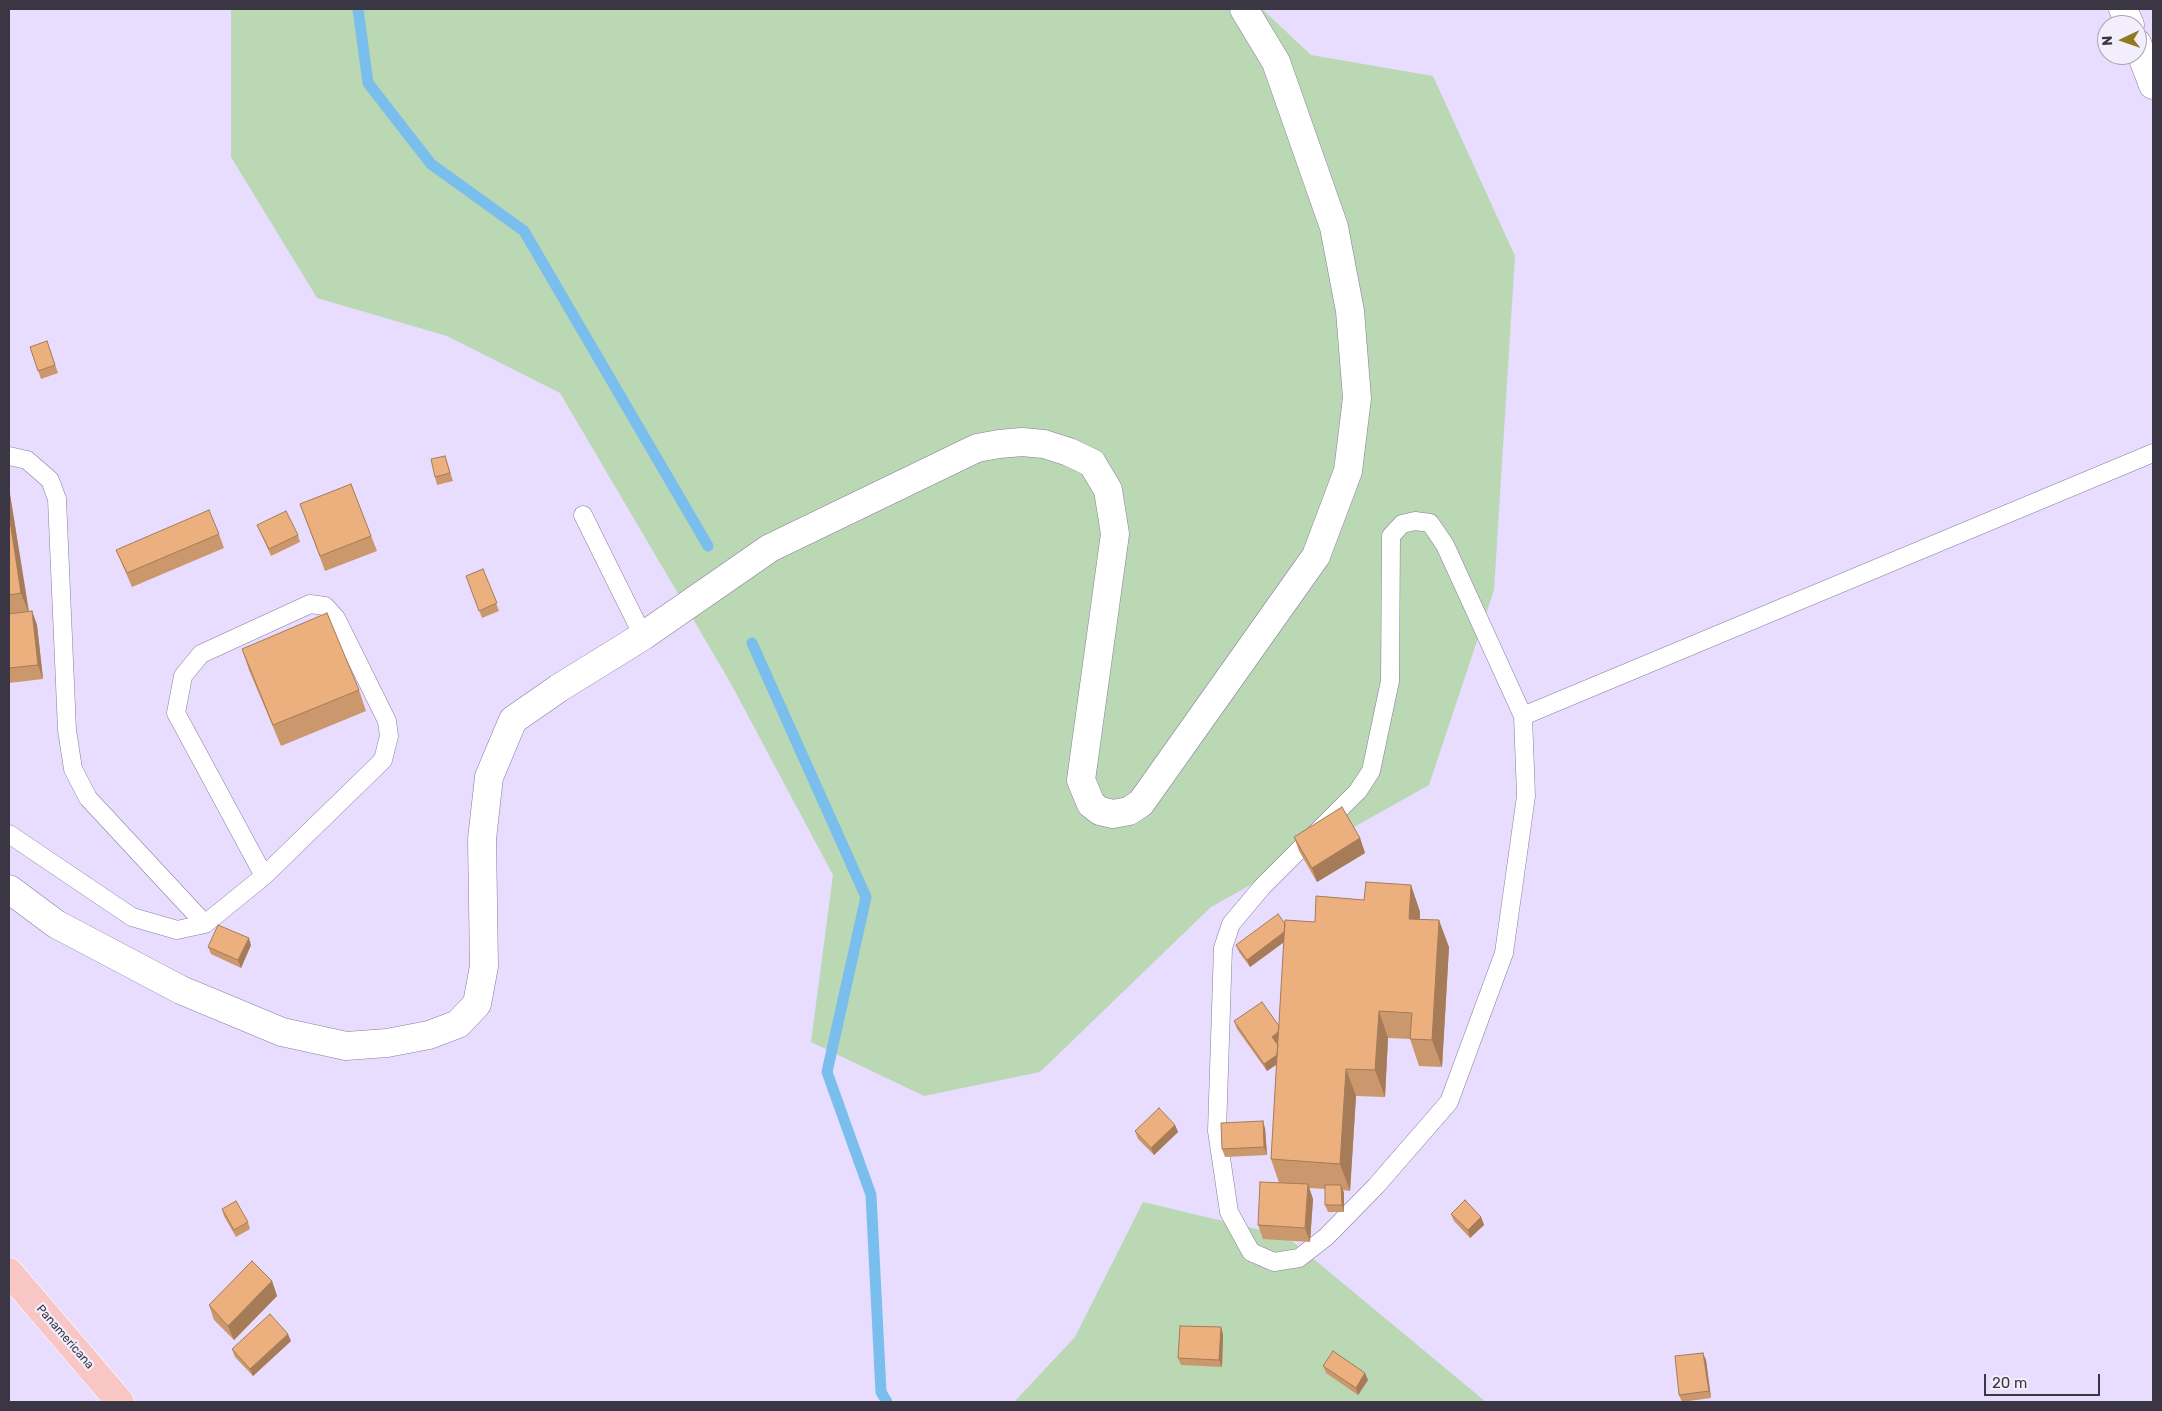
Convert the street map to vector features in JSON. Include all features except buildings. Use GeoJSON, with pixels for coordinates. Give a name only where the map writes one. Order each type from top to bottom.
{"type":"FeatureCollection","features":[{"type":"Feature","properties":{"kind":"main road","name":"Panamericana"},"geometry":{"type":"LineString","coordinates":[[9,1272],[120,1402]]}},
{"type":"Feature","properties":{"kind":"street"},"geometry":{"type":"LineString","coordinates":[[9,889],[56,924],[181,990],[282,1032],[346,1046],[387,1044],[429,1035],[458,1024],[478,1004],[484,966],[482,839],[489,777],[513,720],[559,688],[643,636],[770,548],[976,448],[1022,442],[1044,444],[1069,452],[1092,463],[1108,490],[1115,534],[1081,780],[1091,804],[1100,811],[1113,814],[1129,811],[1141,804],[1316,556],[1348,471],[1357,398],[1350,311],[1334,228],[1276,62],[1244,9]]}},
{"type":"Feature","properties":{"kind":"street"},"geometry":{"type":"LineString","coordinates":[[2145,65],[2153,85]]}},
{"type":"Feature","properties":{"kind":"lane"},"geometry":{"type":"LineString","coordinates":[[1523,716],[2153,454]]}},
{"type":"Feature","properties":{"kind":"lane"},"geometry":{"type":"LineString","coordinates":[[9,456],[27,460],[50,480],[57,499],[67,730],[72,769],[88,798],[205,924]]}},
{"type":"Feature","properties":{"kind":"lane"},"geometry":{"type":"LineString","coordinates":[[583,514],[643,636]]}},
{"type":"Feature","properties":{"kind":"lane"},"geometry":{"type":"LineString","coordinates":[[1415,521],[1430,523],[1445,545],[1523,716],[1526,796],[1504,953],[1449,1102],[1376,1186],[1326,1238],[1299,1258],[1274,1262],[1251,1252],[1229,1212],[1217,1131],[1223,948],[1231,924],[1262,887],[1358,792],[1371,771],[1390,681],[1391,536],[1402,524],[1415,521]]}},
{"type":"Feature","properties":{"kind":"lane"},"geometry":{"type":"LineString","coordinates":[[9,834],[132,917],[177,930],[205,924],[264,876],[383,760],[389,736],[387,721],[336,618],[325,606],[310,604],[201,654],[183,676],[176,713],[264,876]]}},
{"type":"Feature","properties":{"kind":"green space"},"geometry":{"type":"Polygon","coordinates":[[[231,9],[1262,9],[1311,55],[1433,76],[1515,256],[1494,590],[1429,785],[1211,907],[1040,1072],[924,1096],[811,1042],[833,875],[730,682],[560,393],[447,336],[317,298],[231,157],[231,9]]]}},
{"type":"Feature","properties":{"kind":"green space"},"geometry":{"type":"Polygon","coordinates":[[[1143,1202],[1286,1236],[1486,1402],[1014,1402],[1075,1337],[1143,1202]]]}},
{"type":"Feature","properties":{"kind":"waterway"},"geometry":{"type":"LineString","coordinates":[[358,9],[368,83],[431,164],[524,231],[708,546]]}},
{"type":"Feature","properties":{"kind":"waterway"},"geometry":{"type":"LineString","coordinates":[[752,643],[866,897],[827,1072],[871,1195],[881,1392],[887,1402]]}}]}
